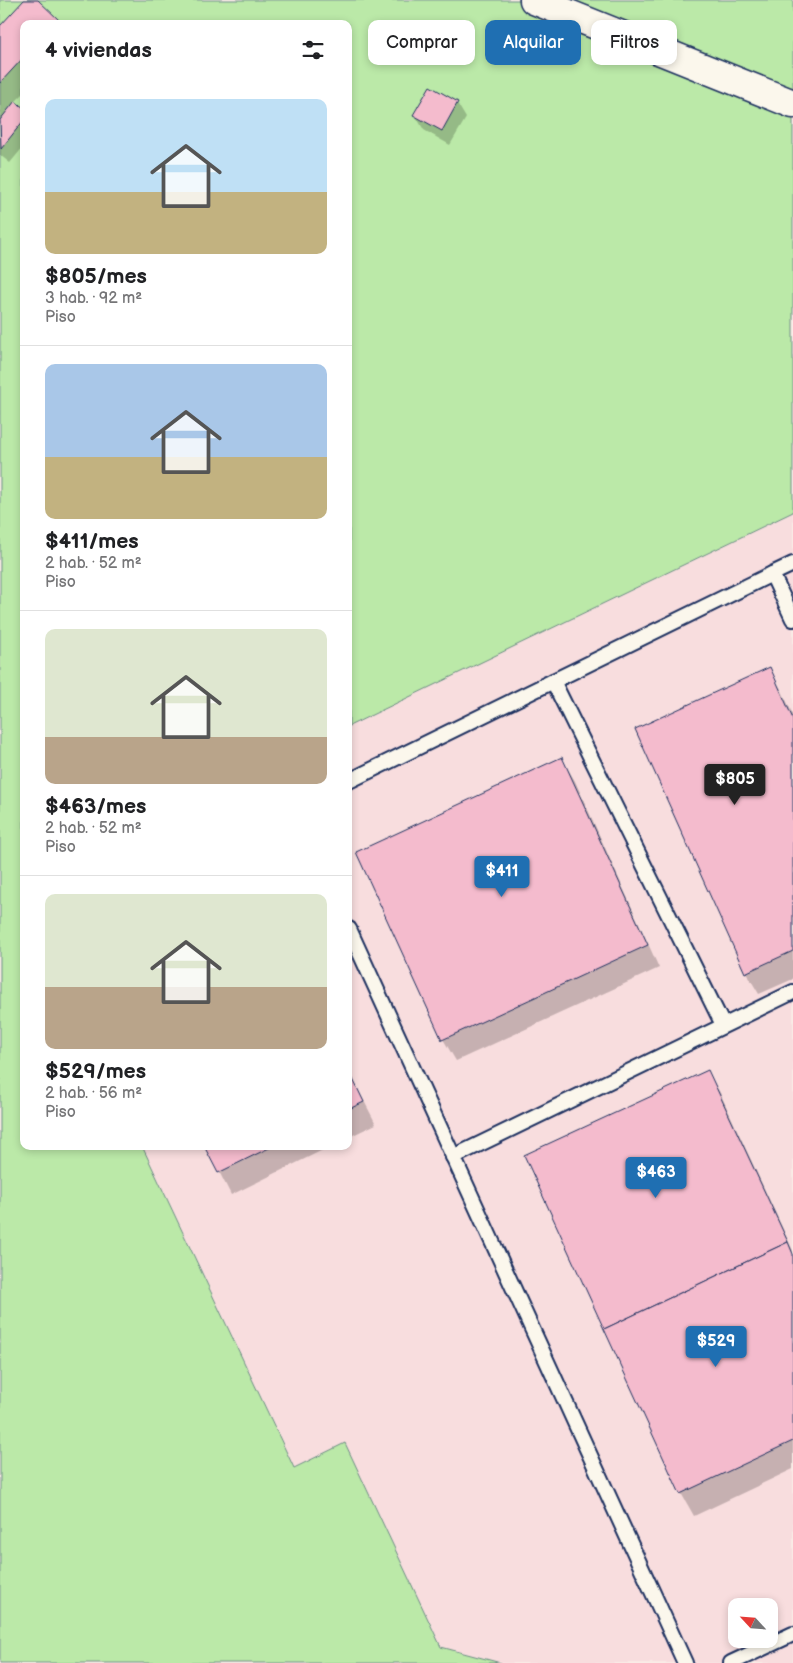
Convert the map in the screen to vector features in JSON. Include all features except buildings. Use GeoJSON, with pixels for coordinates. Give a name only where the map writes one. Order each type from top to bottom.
{"type":"FeatureCollection","features":[{"type":"Feature","properties":{"kind":"street"},"geometry":{"type":"LineString","coordinates":[[534,0],[793,104]]}},
{"type":"Feature","properties":{"kind":"lane"},"geometry":{"type":"LineString","coordinates":[[352,780],[793,564]]}},
{"type":"Feature","properties":{"kind":"lane"},"geometry":{"type":"LineString","coordinates":[[772,574],[793,619]]}},
{"type":"Feature","properties":{"kind":"lane"},"geometry":{"type":"LineString","coordinates":[[553,681],[723,1026]]}},
{"type":"Feature","properties":{"kind":"lane"},"geometry":{"type":"LineString","coordinates":[[352,936],[685,1663]]}},
{"type":"Feature","properties":{"kind":"lane"},"geometry":{"type":"LineString","coordinates":[[453,1157],[793,992]]}},
{"type":"Feature","properties":{"kind":"lane"},"geometry":{"type":"LineString","coordinates":[[732,1663],[793,1634]]}},
{"type":"Feature","properties":{"kind":"shaded area"},"geometry":{"type":"Polygon","coordinates":[[[793,512],[793,1663],[501,1663],[441,1647],[345,1444],[294,1468],[144,1150],[352,1150],[352,725],[793,512]]]}},
{"type":"Feature","properties":{"kind":"green space"},"geometry":{"type":"Polygon","coordinates":[[[0,0],[793,0],[793,512],[352,725],[352,20],[20,20],[20,1150],[144,1150],[294,1468],[345,1443],[441,1647],[501,1663],[0,1663],[0,0]]]}}]}
